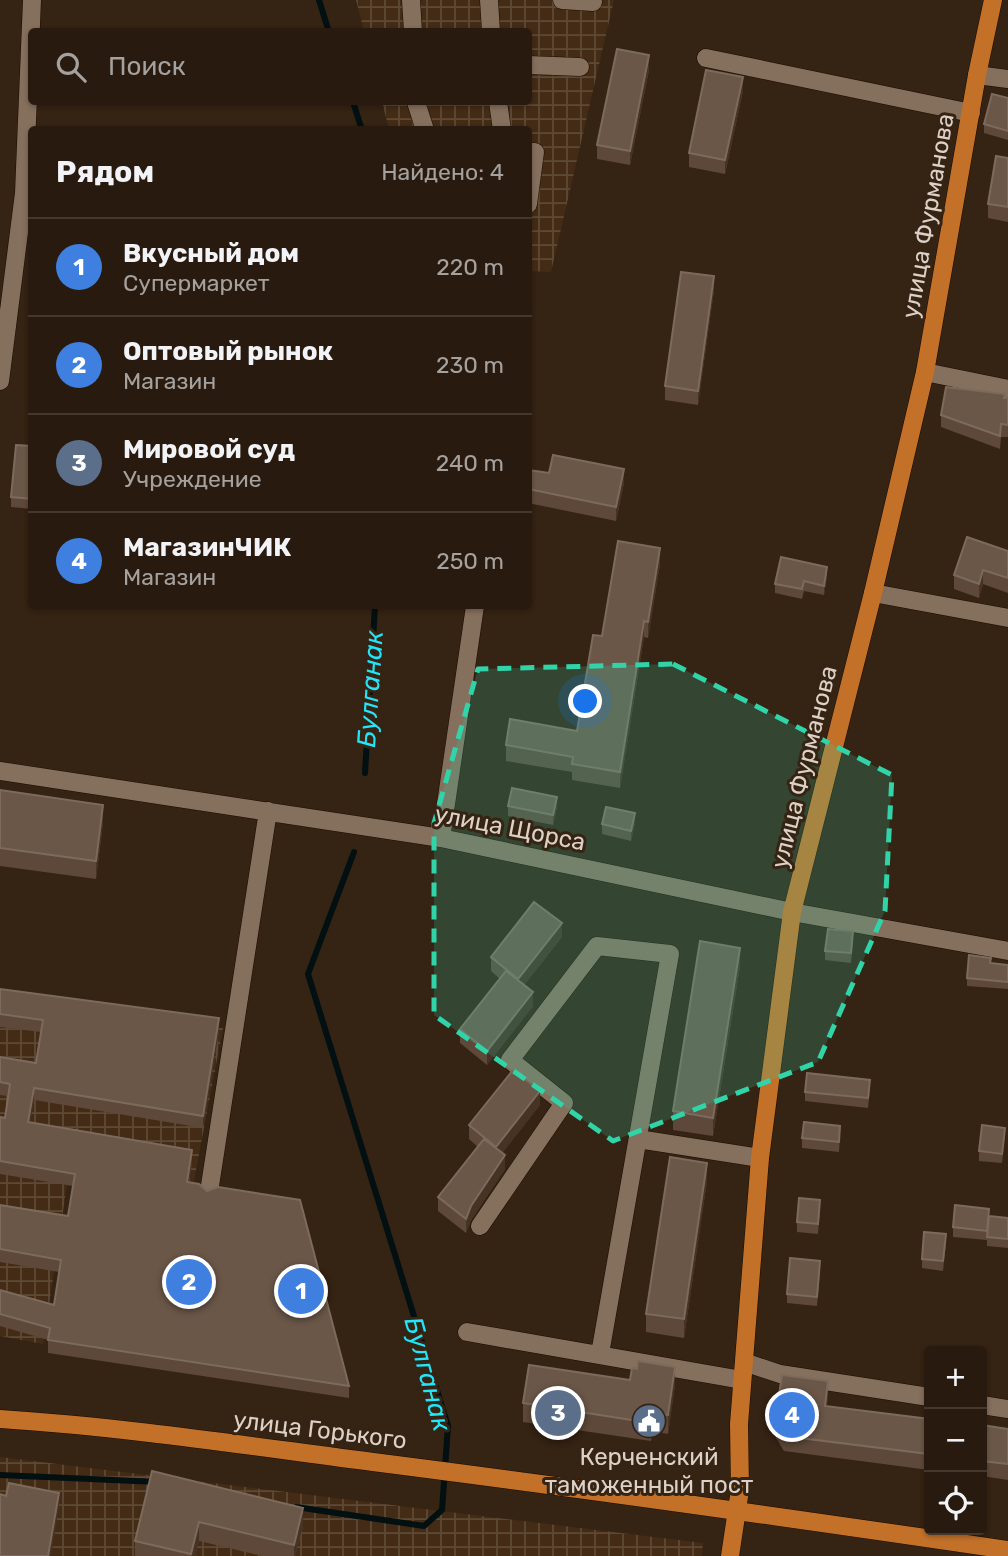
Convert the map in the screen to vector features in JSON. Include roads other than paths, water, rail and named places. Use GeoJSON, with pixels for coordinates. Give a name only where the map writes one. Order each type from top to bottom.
{"type":"FeatureCollection","features":[{"type":"Feature","properties":{"kind":"main road","name":"улица Фурманова"},"geometry":{"type":"LineString","coordinates":[[730,1556],[740,1490],[738,1424],[760,1158],[792,912],[873,593],[925,372],[993,0]]}},
{"type":"Feature","properties":{"kind":"main road","name":"улица Горького"},"geometry":{"type":"LineString","coordinates":[[0,1419],[163,1435],[392,1464],[1008,1550]]}},
{"type":"Feature","properties":{"kind":"lane"},"geometry":{"type":"LineString","coordinates":[[31,28],[32,0]]}},
{"type":"Feature","properties":{"kind":"lane"},"geometry":{"type":"LineString","coordinates":[[411,0],[413,28]]}},
{"type":"Feature","properties":{"kind":"lane"},"geometry":{"type":"LineString","coordinates":[[489,0],[491,28]]}},
{"type":"Feature","properties":{"kind":"lane"},"geometry":{"type":"LineString","coordinates":[[562,0],[593,2]]}},
{"type":"Feature","properties":{"kind":"lane"},"geometry":{"type":"LineString","coordinates":[[706,58],[971,113]]}},
{"type":"Feature","properties":{"kind":"lane"},"geometry":{"type":"LineString","coordinates":[[532,65],[580,67]]}},
{"type":"Feature","properties":{"kind":"lane"},"geometry":{"type":"LineString","coordinates":[[978,75],[1008,79]]}},
{"type":"Feature","properties":{"kind":"lane"},"geometry":{"type":"LineString","coordinates":[[0,381],[24,193],[28,96]]}},
{"type":"Feature","properties":{"kind":"lane"},"geometry":{"type":"LineString","coordinates":[[417,105],[424,126]]}},
{"type":"Feature","properties":{"kind":"lane"},"geometry":{"type":"LineString","coordinates":[[498,105],[501,126]]}},
{"type":"Feature","properties":{"kind":"lane"},"geometry":{"type":"LineString","coordinates":[[532,152],[535,152],[532,174]]}},
{"type":"Feature","properties":{"kind":"lane"},"geometry":{"type":"LineString","coordinates":[[925,372],[1008,389]]}},
{"type":"Feature","properties":{"kind":"lane"},"geometry":{"type":"LineString","coordinates":[[873,593],[1008,618]]}},
{"type":"Feature","properties":{"kind":"lane"},"geometry":{"type":"LineString","coordinates":[[441,838],[475,609]]}},
{"type":"Feature","properties":{"kind":"lane","name":"улица Щорса"},"geometry":{"type":"LineString","coordinates":[[0,771],[441,838],[792,912],[1008,951]]}},
{"type":"Feature","properties":{"kind":"lane"},"geometry":{"type":"LineString","coordinates":[[209,1192],[268,811]]}},
{"type":"Feature","properties":{"kind":"lane"},"geometry":{"type":"LineString","coordinates":[[480,1226],[564,1102],[510,1060],[597,946],[670,954],[600,1354]]}},
{"type":"Feature","properties":{"kind":"lane"},"geometry":{"type":"LineString","coordinates":[[638,1139],[760,1158]]}},
{"type":"Feature","properties":{"kind":"lane"},"geometry":{"type":"LineString","coordinates":[[467,1332],[600,1354],[780,1374],[924,1395]]}},
{"type":"Feature","properties":{"kind":"lane"},"geometry":{"type":"LineString","coordinates":[[987,1406],[1008,1409]]}},
{"type":"Feature","properties":{"kind":"waterway","name":"Булганак"},"geometry":{"type":"LineString","coordinates":[[319,0],[328,28]]}},
{"type":"Feature","properties":{"kind":"waterway","name":"Булганак"},"geometry":{"type":"LineString","coordinates":[[354,105],[361,126]]}},
{"type":"Feature","properties":{"kind":"waterway","name":"Булганак"},"geometry":{"type":"LineString","coordinates":[[365,773],[375,609]]}},
{"type":"Feature","properties":{"kind":"waterway","name":"Булганак"},"geometry":{"type":"LineString","coordinates":[[296,1507],[424,1526],[442,1510],[448,1426],[308,974],[354,852]]}},
{"type":"Feature","properties":{"kind":"waterway","name":"Булганак"},"geometry":{"type":"LineString","coordinates":[[0,1475],[158,1482]]}},
{"type":"Feature","properties":{"kind":"place","name":"Оптовый рынок"},"geometry":{"type":"Point","coordinates":[189,1282]}},
{"type":"Feature","properties":{"kind":"place","name":"Вкусный дом"},"geometry":{"type":"Point","coordinates":[301,1291]}},
{"type":"Feature","properties":{"kind":"place","name":"Мировой суд"},"geometry":{"type":"Point","coordinates":[558,1413]}},
{"type":"Feature","properties":{"kind":"place","name":"МагазинЧИК"},"geometry":{"type":"Point","coordinates":[792,1415]}},
{"type":"Feature","properties":{"kind":"place","name":"Керченский таможенный пост"},"geometry":{"type":"Point","coordinates":[649,1421]}}]}
